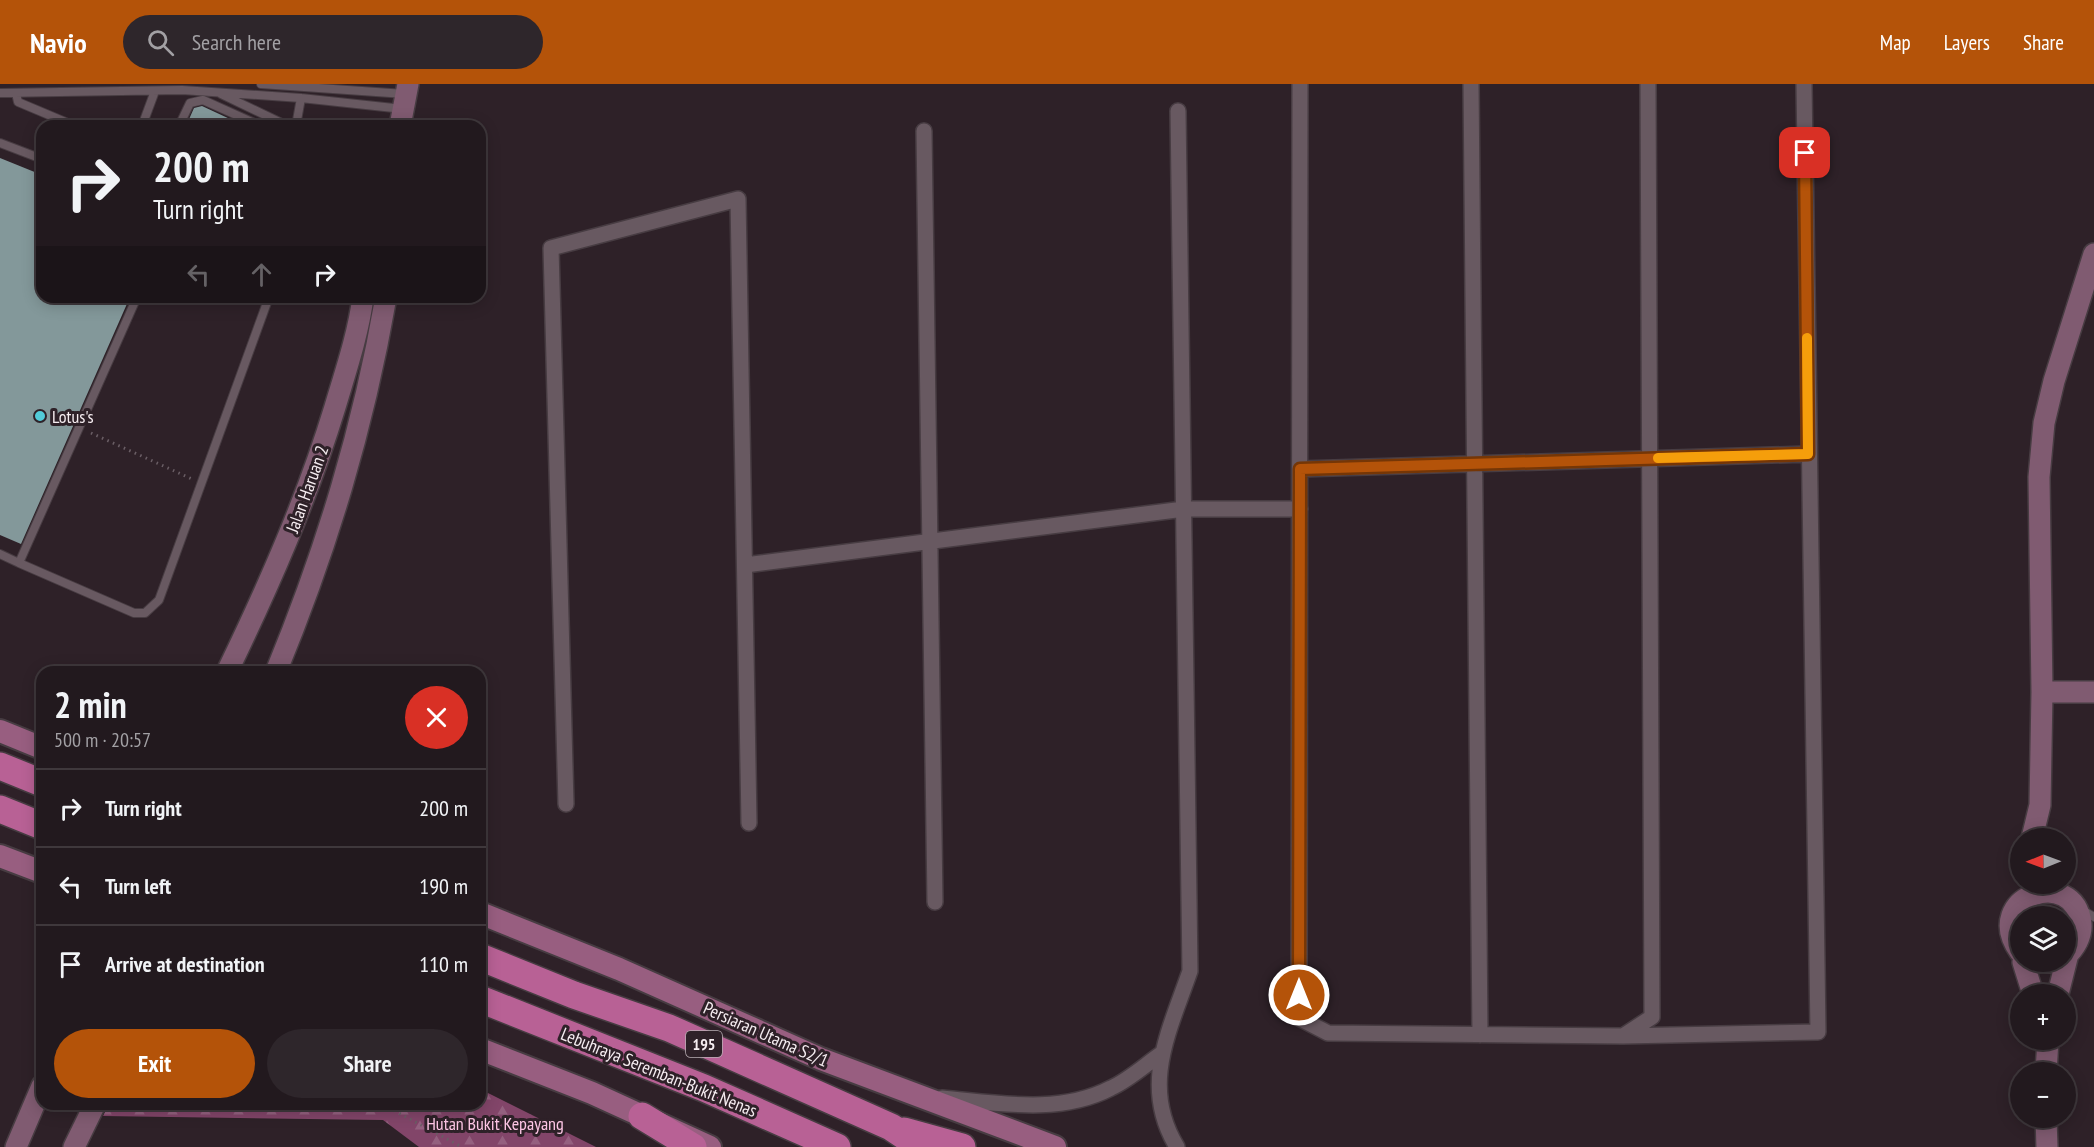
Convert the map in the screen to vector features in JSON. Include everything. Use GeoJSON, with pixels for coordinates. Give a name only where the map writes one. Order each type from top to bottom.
{"type":"FeatureCollection","features":[{"type":"Feature","properties":{"kind":"highway"},"geometry":{"type":"LineString","coordinates":[[0,766],[36,781]]}},
{"type":"Feature","properties":{"kind":"highway"},"geometry":{"type":"LineString","coordinates":[[0,809],[36,824]]}},
{"type":"Feature","properties":{"kind":"highway","name":"195"},"geometry":{"type":"LineString","coordinates":[[486,959],[574,995],[669,1028],[891,1127],[921,1147]]}},
{"type":"Feature","properties":{"kind":"highway","name":"Lebuhraya Seremban-Bukit Nenas"},"geometry":{"type":"LineString","coordinates":[[486,1001],[704,1088],[837,1147]]}},
{"type":"Feature","properties":{"kind":"highway"},"geometry":{"type":"LineString","coordinates":[[642,1116],[693,1147]]}},
{"type":"Feature","properties":{"kind":"highway"},"geometry":{"type":"LineString","coordinates":[[891,1127],[962,1147]]}},
{"type":"Feature","properties":{"kind":"main road"},"geometry":{"type":"LineString","coordinates":[[0,731],[36,746]]}},
{"type":"Feature","properties":{"kind":"main road"},"geometry":{"type":"LineString","coordinates":[[0,856],[32,863]]}},
{"type":"Feature","properties":{"kind":"main road","name":"Persiaran Utama S2/1"},"geometry":{"type":"LineString","coordinates":[[486,915],[619,969],[821,1059],[1054,1147]]}},
{"type":"Feature","properties":{"kind":"main road"},"geometry":{"type":"LineString","coordinates":[[486,1051],[592,1093],[710,1147]]}},
{"type":"Feature","properties":{"kind":"street"},"geometry":{"type":"LineString","coordinates":[[1300,84],[1299,1018],[1328,1033],[1623,1036],[1818,1032],[1804,84]]}},
{"type":"Feature","properties":{"kind":"street"},"geometry":{"type":"LineString","coordinates":[[1471,84],[1480,1035]]}},
{"type":"Feature","properties":{"kind":"street"},"geometry":{"type":"LineString","coordinates":[[1623,1036],[1652,1017],[1648,84]]}},
{"type":"Feature","properties":{"kind":"street"},"geometry":{"type":"LineString","coordinates":[[1177,1147],[1168,1132],[1158,1098],[1161,1054],[1191,971],[1178,111]]}},
{"type":"Feature","properties":{"kind":"street"},"geometry":{"type":"LineString","coordinates":[[924,131],[935,902]]}},
{"type":"Feature","properties":{"kind":"street"},"geometry":{"type":"LineString","coordinates":[[566,804],[551,248],[738,199],[749,823]]}},
{"type":"Feature","properties":{"kind":"street"},"geometry":{"type":"LineString","coordinates":[[2034,828],[2040,805],[2042,692],[2039,477],[2044,423],[2054,381],[2094,254]]}},
{"type":"Feature","properties":{"kind":"street"},"geometry":{"type":"LineString","coordinates":[[350,303],[359,330]]}},
{"type":"Feature","properties":{"kind":"street","name":"Jalan Haruan 2"},"geometry":{"type":"LineString","coordinates":[[230,666],[271,581],[315,474],[359,330],[362,303]]}},
{"type":"Feature","properties":{"kind":"street","name":"Jalan Haruan 2"},"geometry":{"type":"LineString","coordinates":[[278,666],[310,589],[333,523],[369,387],[385,303]]}},
{"type":"Feature","properties":{"kind":"street"},"geometry":{"type":"LineString","coordinates":[[1300,469],[1808,454]]}},
{"type":"Feature","properties":{"kind":"street"},"geometry":{"type":"LineString","coordinates":[[745,565],[1184,509],[1300,509]]}},
{"type":"Feature","properties":{"kind":"street"},"geometry":{"type":"LineString","coordinates":[[2042,692],[2094,692]]}},
{"type":"Feature","properties":{"kind":"street"},"geometry":{"type":"LineString","coordinates":[[2040,805],[2046,828]]}},
{"type":"Feature","properties":{"kind":"street"},"geometry":{"type":"LineString","coordinates":[[2076,914],[2081,925],[2076,937]]}},
{"type":"Feature","properties":{"kind":"street"},"geometry":{"type":"LineString","coordinates":[[924,1096],[1032,1106],[1083,1100],[1112,1088],[1161,1054]]}},
{"type":"Feature","properties":{"kind":"street"},"geometry":{"type":"LineString","coordinates":[[16,1147],[36,1100]]}},
{"type":"Feature","properties":{"kind":"street"},"geometry":{"type":"LineString","coordinates":[[74,1147],[92,1110]]}},
{"type":"Feature","properties":{"kind":"street"},"geometry":{"type":"LineString","coordinates":[[2046,1128],[2047,1147]]}},
{"type":"Feature","properties":{"kind":"lane"},"geometry":{"type":"LineString","coordinates":[[261,84],[403,111]]}},
{"type":"Feature","properties":{"kind":"lane"},"geometry":{"type":"LineString","coordinates":[[0,93],[155,91],[217,93],[300,98],[403,111]]}},
{"type":"Feature","properties":{"kind":"lane"},"geometry":{"type":"LineString","coordinates":[[144,120],[155,91]]}},
{"type":"Feature","properties":{"kind":"lane"},"geometry":{"type":"LineString","coordinates":[[16,93],[18,102],[26,108],[59,120]]}},
{"type":"Feature","properties":{"kind":"lane"},"geometry":{"type":"LineString","coordinates":[[217,93],[275,120]]}},
{"type":"Feature","properties":{"kind":"lane"},"geometry":{"type":"LineString","coordinates":[[297,120],[300,98]]}},
{"type":"Feature","properties":{"kind":"lane"},"geometry":{"type":"LineString","coordinates":[[182,120],[190,103],[203,100],[248,120]]}},
{"type":"Feature","properties":{"kind":"lane"},"geometry":{"type":"LineString","coordinates":[[0,143],[36,157]]}},
{"type":"Feature","properties":{"kind":"lane"},"geometry":{"type":"LineString","coordinates":[[19,563],[134,303]]}},
{"type":"Feature","properties":{"kind":"lane"},"geometry":{"type":"LineString","coordinates":[[0,554],[134,613],[145,613],[159,600],[267,303]]}},
{"type":"Feature","properties":{"kind":"lane"},"geometry":{"type":"LineString","coordinates":[[2067,895],[2094,917]]}},
{"type":"Feature","properties":{"kind":"path"},"geometry":{"type":"LineString","coordinates":[[80,428],[201,483]]}},
{"type":"Feature","properties":{"kind":"path"},"geometry":{"type":"LineString","coordinates":[[392,1110],[462,1147]]}},
{"type":"Feature","properties":{"kind":"green space","name":"Hutan Bukit Kepayang"},"geometry":{"type":"Polygon","coordinates":[[[486,1092],[596,1147],[419,1147],[383,1120],[103,1116],[106,1110],[486,1110],[486,1092]]]}},
{"type":"Feature","properties":{"kind":"building"},"geometry":{"type":"Polygon","coordinates":[[[202,106],[232,120],[189,120],[194,108],[202,106]]]}},
{"type":"Feature","properties":{"kind":"building","name":"Lotus's"},"geometry":{"type":"Polygon","coordinates":[[[0,158],[36,173],[36,303],[127,303],[21,544],[0,535],[0,158]]]}},
{"type":"Feature","properties":{"kind":"slow traffic"},"geometry":{"type":"LineString","coordinates":[[1658,458],[1808,454],[1807,338]]}},
{"type":"Feature","properties":{"kind":"place","name":"Lotus's"},"geometry":{"type":"Point","coordinates":[40,416]}},
{"type":"Feature","properties":{"kind":"route"},"geometry":{"type":"LineString","coordinates":[[1299,995],[1300,469],[1808,454],[1805,153]]}}]}
